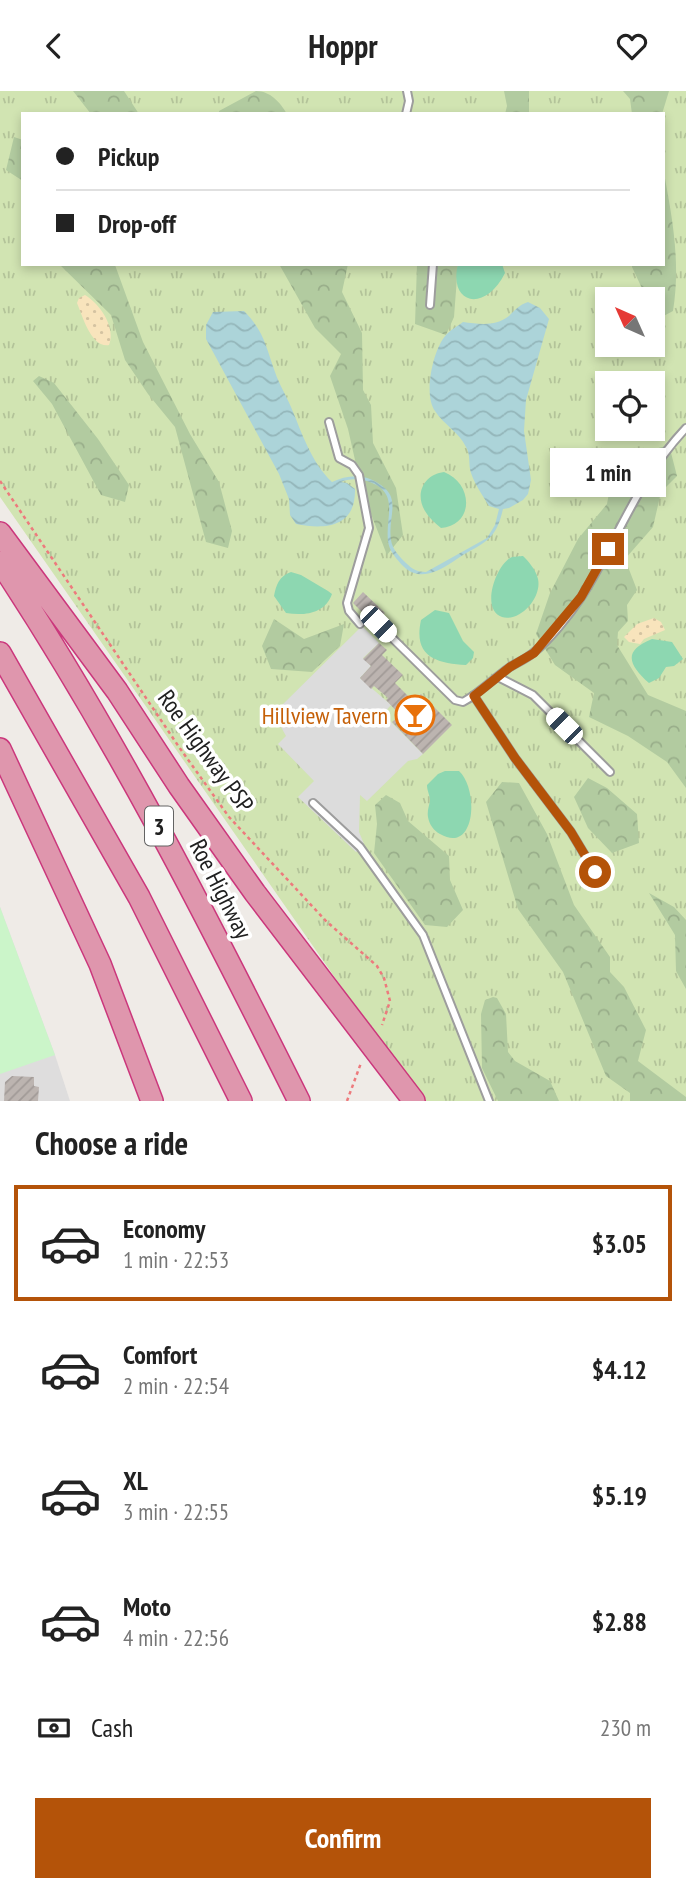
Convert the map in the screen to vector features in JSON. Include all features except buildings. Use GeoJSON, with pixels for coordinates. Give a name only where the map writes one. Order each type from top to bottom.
{"type":"FeatureCollection","features":[{"type":"Feature","properties":{"kind":"highway"},"geometry":{"type":"LineString","coordinates":[[0,533],[117,691],[179,786],[263,903],[414,1101]]}},
{"type":"Feature","properties":{"kind":"highway","name":"Roe Highway"},"geometry":{"type":"LineString","coordinates":[[0,562],[119,754],[176,858],[299,1101]]}},
{"type":"Feature","properties":{"kind":"highway","name":"3"},"geometry":{"type":"LineString","coordinates":[[0,653],[139,897],[242,1101]]}},
{"type":"Feature","properties":{"kind":"highway"},"geometry":{"type":"LineString","coordinates":[[0,749],[100,964],[152,1101]]}},
{"type":"Feature","properties":{"kind":"lane"},"geometry":{"type":"LineString","coordinates":[[407,91],[410,101],[407,112]]}},
{"type":"Feature","properties":{"kind":"lane"},"geometry":{"type":"LineString","coordinates":[[430,305],[432,266]]}},
{"type":"Feature","properties":{"kind":"lane"},"geometry":{"type":"LineString","coordinates":[[329,422],[339,457],[352,465],[359,475],[369,519],[368,538],[347,603],[349,611],[360,624]]}},
{"type":"Feature","properties":{"kind":"lane"},"geometry":{"type":"LineString","coordinates":[[378,624],[455,701],[463,702],[474,696],[534,653],[567,616],[581,597],[646,477],[669,445],[686,428]]}},
{"type":"Feature","properties":{"kind":"lane"},"geometry":{"type":"LineString","coordinates":[[498,677],[533,695],[610,772]]}},
{"type":"Feature","properties":{"kind":"lane"},"geometry":{"type":"LineString","coordinates":[[474,696],[515,758],[571,832],[595,872]]}},
{"type":"Feature","properties":{"kind":"lane"},"geometry":{"type":"LineString","coordinates":[[313,803],[360,847],[423,935],[489,1101]]}},
{"type":"Feature","properties":{"kind":"path","name":"Roe Highway PSP"},"geometry":{"type":"LineString","coordinates":[[0,481],[229,817],[326,921],[376,966],[384,978],[390,1001],[382,1025]]}},
{"type":"Feature","properties":{"kind":"path"},"geometry":{"type":"LineString","coordinates":[[346,1101],[361,1063]]}},
{"type":"Feature","properties":{"kind":"shaded area"},"geometry":{"type":"Polygon","coordinates":[[[362,626],[379,643],[363,658],[371,666],[360,678],[391,705],[383,714],[423,754],[408,761],[367,801],[360,795],[359,832],[364,844],[356,852],[298,797],[314,781],[278,744],[286,736],[281,727],[285,721],[276,711],[362,626]]]}},
{"type":"Feature","properties":{"kind":"shaded area"},"geometry":{"type":"Polygon","coordinates":[[[0,907],[55,1055],[70,1101],[0,1101],[0,907]]]}},
{"type":"Feature","properties":{"kind":"green space"},"geometry":{"type":"Polygon","coordinates":[[[0,91],[686,91],[686,1101],[421,1101],[0,497],[0,91]]]}},
{"type":"Feature","properties":{"kind":"green space"},"geometry":{"type":"Polygon","coordinates":[[[73,91],[124,91],[138,112],[89,112],[73,91]]]}},
{"type":"Feature","properties":{"kind":"green space"},"geometry":{"type":"Polygon","coordinates":[[[256,91],[274,98],[286,112],[219,112],[256,91]]]}},
{"type":"Feature","properties":{"kind":"green space"},"geometry":{"type":"Polygon","coordinates":[[[504,91],[529,91],[529,112],[506,112],[504,91]]]}},
{"type":"Feature","properties":{"kind":"green space"},"geometry":{"type":"Polygon","coordinates":[[[623,91],[669,91],[663,112],[632,112],[630,99],[623,91]]]}},
{"type":"Feature","properties":{"kind":"green space"},"geometry":{"type":"Polygon","coordinates":[[[14,137],[21,139],[21,180],[6,170],[14,137]]]}},
{"type":"Feature","properties":{"kind":"green space"},"geometry":{"type":"Polygon","coordinates":[[[665,180],[676,257],[673,311],[665,315],[665,287],[641,287],[632,266],[665,266],[665,180]]]}},
{"type":"Feature","properties":{"kind":"green space"},"geometry":{"type":"Polygon","coordinates":[[[61,266],[115,266],[143,342],[190,434],[219,482],[232,531],[228,548],[206,542],[175,427],[125,360],[111,315],[61,266]]]}},
{"type":"Feature","properties":{"kind":"green space"},"geometry":{"type":"Polygon","coordinates":[[[280,266],[348,266],[342,292],[362,333],[363,390],[371,405],[373,443],[396,488],[403,535],[387,555],[362,491],[348,429],[330,376],[341,354],[315,328],[280,266]]]}},
{"type":"Feature","properties":{"kind":"green space"},"geometry":{"type":"Polygon","coordinates":[[[417,266],[458,266],[454,317],[446,335],[415,324],[417,266]]]}},
{"type":"Feature","properties":{"kind":"green space"},"geometry":{"type":"Polygon","coordinates":[[[458,266],[503,266],[505,273],[488,294],[471,299],[463,296],[458,289],[458,266]]]}},
{"type":"Feature","properties":{"kind":"green space"},"geometry":{"type":"Polygon","coordinates":[[[39,376],[54,383],[98,439],[129,485],[125,502],[101,495],[52,404],[33,381],[39,376]]]}},
{"type":"Feature","properties":{"kind":"green space"},"geometry":{"type":"Polygon","coordinates":[[[669,445],[677,476],[661,492],[653,527],[625,559],[637,590],[627,605],[628,621],[618,632],[617,645],[648,695],[686,711],[686,788],[667,762],[628,736],[589,717],[594,693],[555,665],[536,634],[550,593],[578,539],[607,504],[613,471],[648,451],[669,445]]]}},
{"type":"Feature","properties":{"kind":"green space"},"geometry":{"type":"Polygon","coordinates":[[[444,472],[454,477],[461,485],[466,503],[460,520],[441,528],[427,514],[422,504],[421,491],[431,476],[444,472]]]}},
{"type":"Feature","properties":{"kind":"green space"},"geometry":{"type":"Polygon","coordinates":[[[523,556],[537,576],[537,593],[523,612],[509,618],[502,617],[495,613],[492,606],[491,597],[496,577],[506,561],[512,557],[523,556]]]}},
{"type":"Feature","properties":{"kind":"green space"},"geometry":{"type":"Polygon","coordinates":[[[291,572],[332,594],[329,601],[319,610],[307,614],[286,613],[274,596],[279,581],[291,572]]]}},
{"type":"Feature","properties":{"kind":"green space"},"geometry":{"type":"Polygon","coordinates":[[[435,610],[449,613],[463,641],[474,652],[473,658],[466,665],[436,660],[424,650],[419,632],[421,620],[435,610]]]}},
{"type":"Feature","properties":{"kind":"green space"},"geometry":{"type":"Polygon","coordinates":[[[274,619],[304,639],[344,624],[340,646],[312,672],[271,669],[262,646],[274,619]]]}},
{"type":"Feature","properties":{"kind":"green space"},"geometry":{"type":"Polygon","coordinates":[[[652,639],[672,642],[683,659],[674,666],[666,667],[659,678],[649,683],[637,670],[632,659],[636,648],[652,639]]]}},
{"type":"Feature","properties":{"kind":"green space"},"geometry":{"type":"Polygon","coordinates":[[[445,771],[459,771],[470,791],[470,817],[467,828],[461,836],[452,838],[436,831],[428,815],[430,801],[427,785],[445,771]]]}},
{"type":"Feature","properties":{"kind":"green space"},"geometry":{"type":"Polygon","coordinates":[[[588,778],[607,788],[637,814],[639,843],[612,853],[588,828],[574,797],[588,778]]]}},
{"type":"Feature","properties":{"kind":"green space"},"geometry":{"type":"Polygon","coordinates":[[[502,782],[519,783],[547,834],[574,905],[610,957],[610,972],[624,987],[646,1030],[638,1061],[686,1097],[686,1101],[630,1101],[630,1093],[606,1076],[563,972],[518,909],[486,802],[502,782]]]}},
{"type":"Feature","properties":{"kind":"green space"},"geometry":{"type":"Polygon","coordinates":[[[386,795],[400,803],[408,821],[449,856],[450,880],[463,910],[447,927],[425,925],[374,853],[377,824],[375,805],[386,795]]]}},
{"type":"Feature","properties":{"kind":"green space"},"geometry":{"type":"Polygon","coordinates":[[[649,893],[674,907],[686,920],[686,989],[676,971],[675,935],[649,893]]]}},
{"type":"Feature","properties":{"kind":"green space"},"geometry":{"type":"Polygon","coordinates":[[[0,907],[55,1055],[0,1074],[0,907]]]}},
{"type":"Feature","properties":{"kind":"green space"},"geometry":{"type":"Polygon","coordinates":[[[497,998],[506,1014],[508,1052],[515,1061],[550,1081],[559,1101],[498,1101],[482,1068],[481,1014],[485,1000],[497,998]]]}},
{"type":"Feature","properties":{"kind":"sand"},"geometry":{"type":"Polygon","coordinates":[[[85,295],[105,317],[111,338],[109,345],[97,342],[85,323],[77,303],[79,298],[85,295]]]}},
{"type":"Feature","properties":{"kind":"sand"},"geometry":{"type":"Polygon","coordinates":[[[654,618],[661,622],[665,630],[644,639],[640,644],[629,642],[624,637],[637,624],[654,618]]]}},
{"type":"Feature","properties":{"kind":"water"},"geometry":{"type":"Polygon","coordinates":[[[528,302],[540,308],[549,319],[526,400],[524,431],[531,480],[528,494],[523,500],[503,509],[494,533],[484,542],[440,569],[424,574],[409,570],[393,553],[388,541],[388,498],[378,486],[367,481],[354,479],[341,482],[355,489],[354,502],[345,518],[337,523],[328,526],[296,524],[290,515],[289,499],[279,474],[206,339],[206,325],[213,312],[244,311],[251,318],[267,347],[278,381],[318,465],[332,482],[356,476],[370,479],[388,491],[392,505],[390,530],[393,547],[410,567],[426,572],[487,538],[495,525],[499,509],[489,506],[470,470],[466,447],[431,404],[431,372],[437,351],[446,335],[463,322],[498,322],[528,302]]]}},
{"type":"Feature","properties":{"kind":"place","name":"Hillview Tavern"},"geometry":{"type":"Point","coordinates":[415,715]}},
{"type":"Feature","properties":{"kind":"route"},"geometry":{"type":"LineString","coordinates":[[595,872],[571,832],[515,758],[474,696],[510,667],[534,653],[581,597],[608,549]]}}]}
